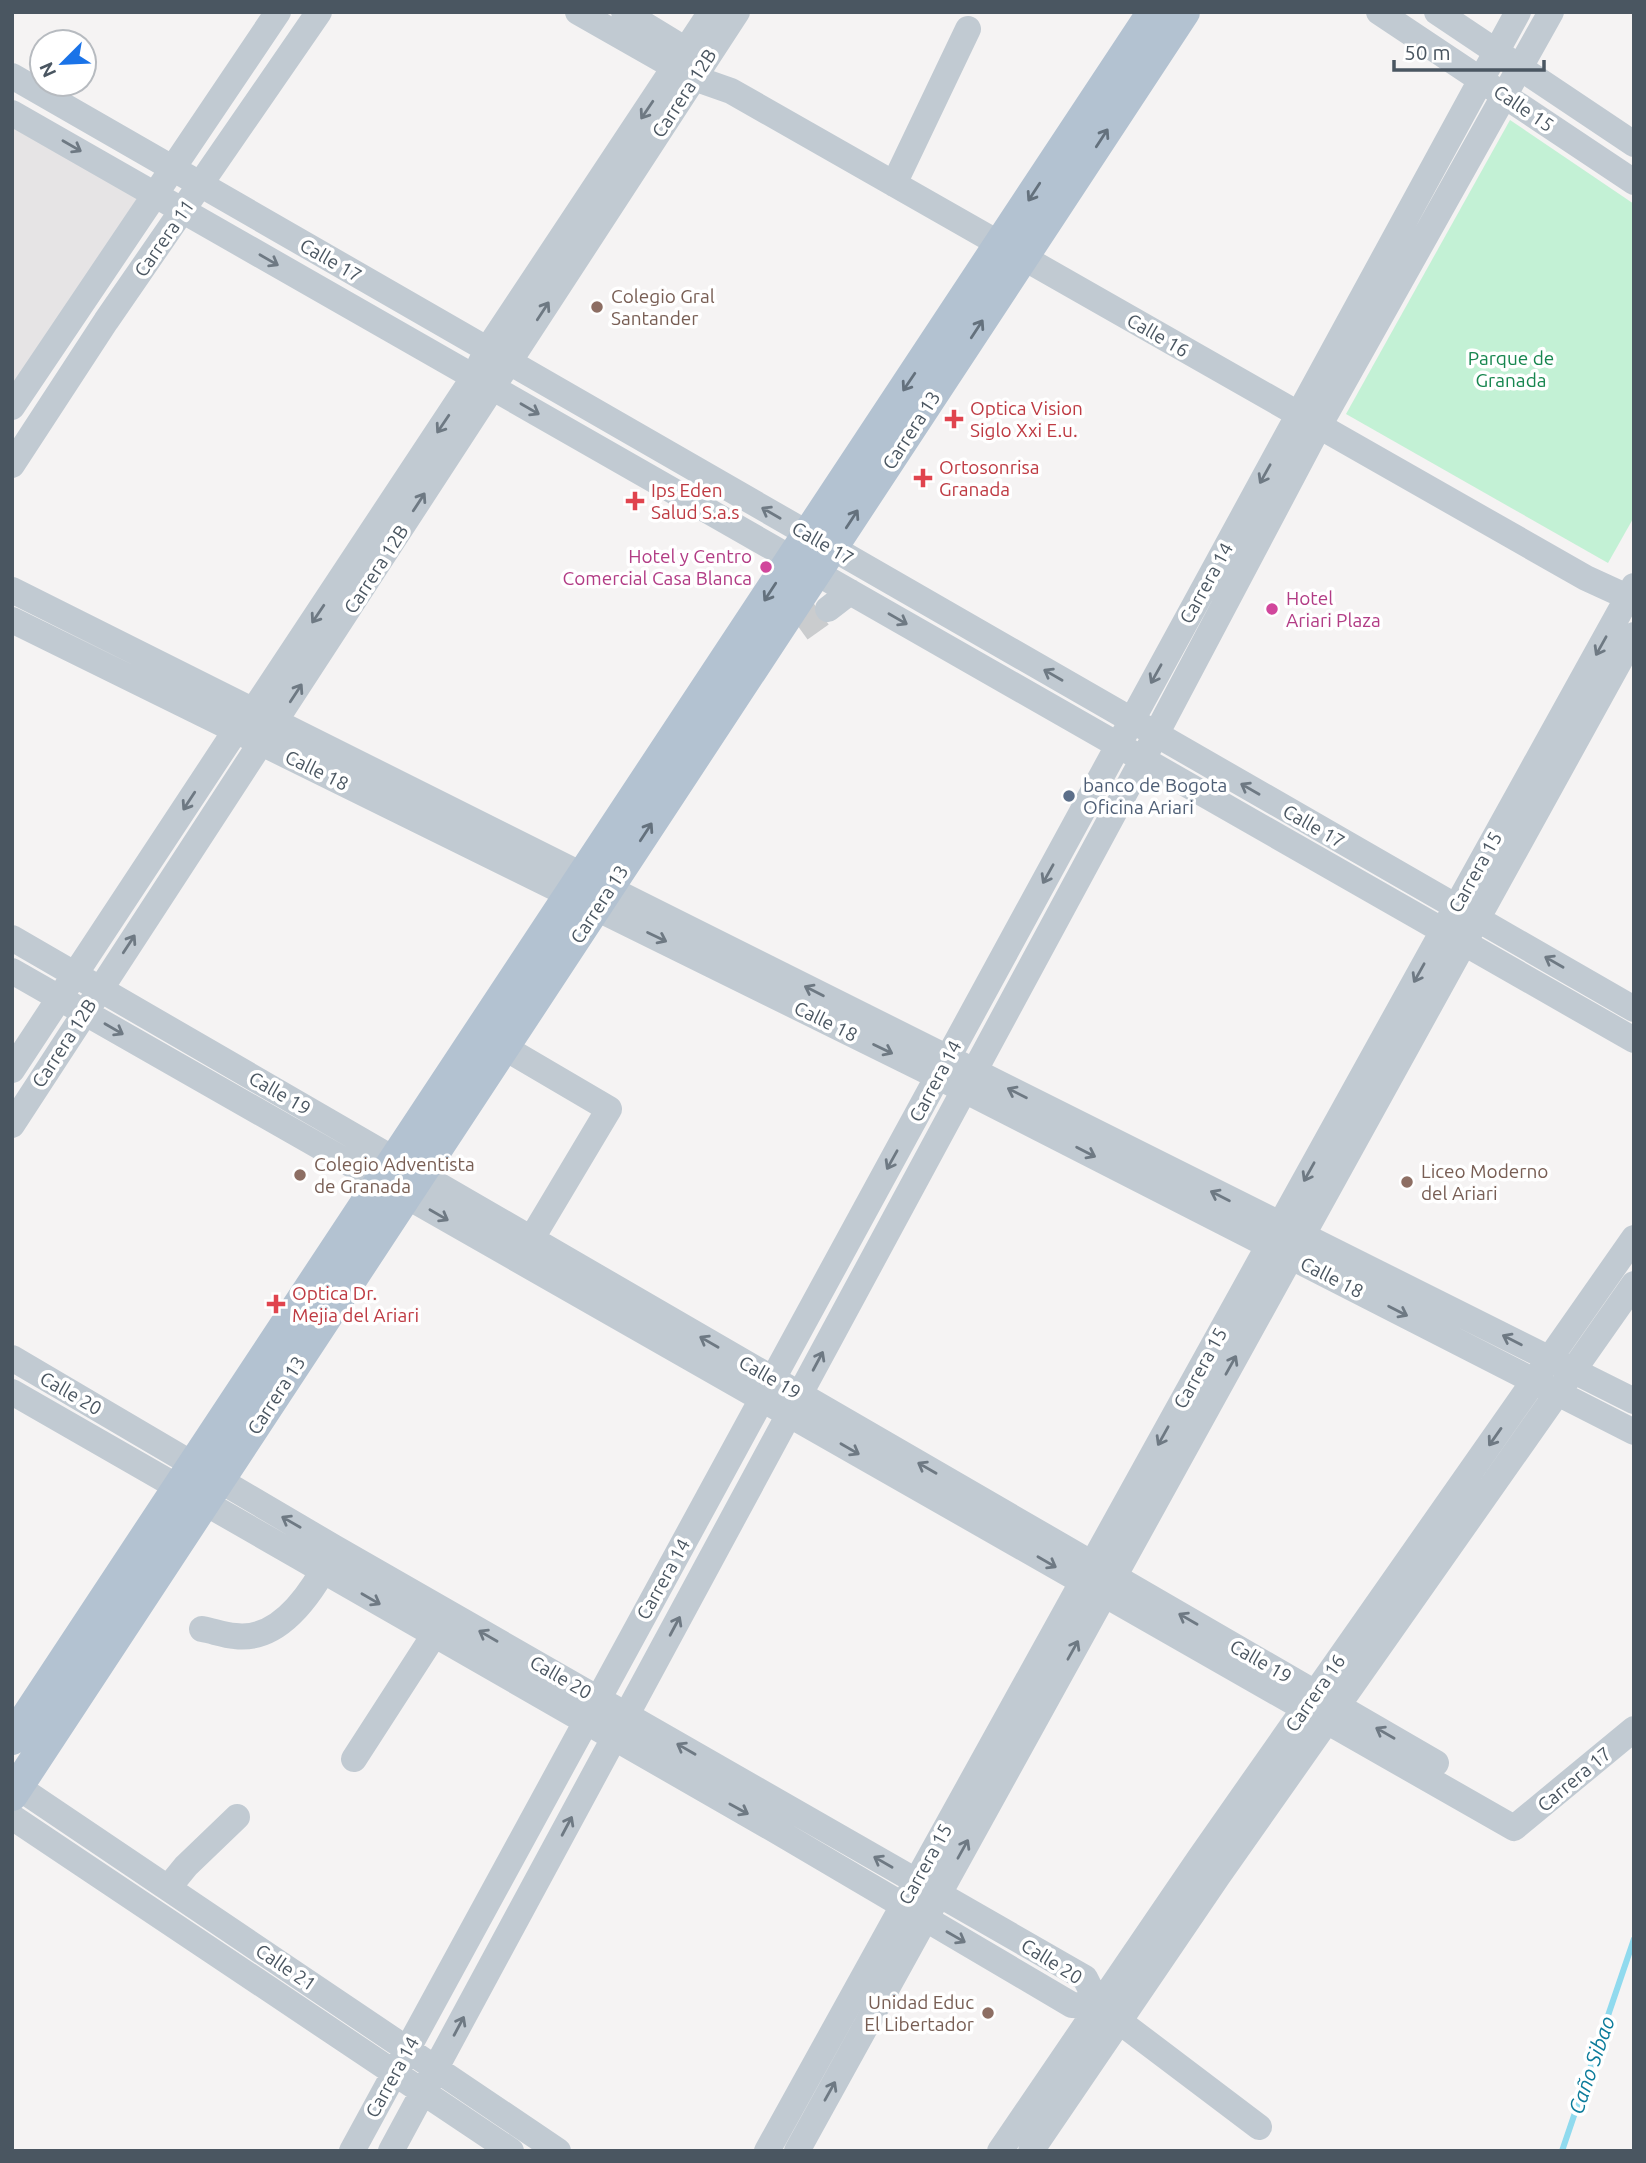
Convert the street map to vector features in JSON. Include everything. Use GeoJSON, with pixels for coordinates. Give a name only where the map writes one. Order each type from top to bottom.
{"type":"FeatureCollection","features":[{"type":"Feature","properties":{"kind":"main road","name":"Carrera 13"},"geometry":{"type":"LineString","coordinates":[[1012,251],[1153,12]]}},
{"type":"Feature","properties":{"kind":"main road","name":"Carrera 13"},"geometry":{"type":"LineString","coordinates":[[12,1739],[186,1476],[401,1178],[1012,251],[1184,12]]}},
{"type":"Feature","properties":{"kind":"main road","name":"Carrera 13"},"geometry":{"type":"LineString","coordinates":[[14,1795],[213,1492],[401,1178],[505,1048],[590,891],[786,634],[812,554]]}},
{"type":"Feature","properties":{"kind":"street","name":"Carrera 11"},"geometry":{"type":"LineString","coordinates":[[12,407],[278,12]]}},
{"type":"Feature","properties":{"kind":"street","name":"Carrera 11"},"geometry":{"type":"LineString","coordinates":[[12,466],[106,321],[319,12]]}},
{"type":"Feature","properties":{"kind":"street","name":"Calle 16"},"geometry":{"type":"LineString","coordinates":[[578,12],[690,64]]}},
{"type":"Feature","properties":{"kind":"street","name":"Calle 16"},"geometry":{"type":"LineString","coordinates":[[624,12],[690,64],[731,91],[1630,602]]}},
{"type":"Feature","properties":{"kind":"street","name":"Carrera 12B"},"geometry":{"type":"LineString","coordinates":[[12,1125],[72,1005],[76,975],[257,726],[484,383],[510,363],[690,64],[711,12]]}},
{"type":"Feature","properties":{"kind":"street","name":"Carrera 12B"},"geometry":{"type":"LineString","coordinates":[[484,383],[487,350],[690,64],[737,12]]}},
{"type":"Feature","properties":{"kind":"street","name":"Calle 15"},"geometry":{"type":"LineString","coordinates":[[1379,12],[1634,182]]}},
{"type":"Feature","properties":{"kind":"street","name":"Calle 15"},"geometry":{"type":"LineString","coordinates":[[1437,12],[1634,144]]}},
{"type":"Feature","properties":{"kind":"street","name":"Carrera 14"},"geometry":{"type":"LineString","coordinates":[[391,2151],[1143,759],[1308,420],[1481,79],[1518,12]]}},
{"type":"Feature","properties":{"kind":"street","name":"Carrera 14"},"geometry":{"type":"LineString","coordinates":[[352,2151],[1131,720],[1552,12]]}},
{"type":"Feature","properties":{"kind":"street"},"geometry":{"type":"LineString","coordinates":[[894,184],[968,29]]}},
{"type":"Feature","properties":{"kind":"street","name":"Calle 17"},"geometry":{"type":"LineString","coordinates":[[12,76],[510,363],[812,554],[850,592],[1634,1040]]}},
{"type":"Feature","properties":{"kind":"street","name":"Calle 17"},"geometry":{"type":"LineString","coordinates":[[12,113],[484,383],[1131,720],[1634,1009]]}},
{"type":"Feature","properties":{"kind":"street"},"geometry":{"type":"LineString","coordinates":[[79,305],[106,321]]}},
{"type":"Feature","properties":{"kind":"street","name":"Calle 18"},"geometry":{"type":"LineString","coordinates":[[12,590],[257,726],[1285,1241],[1534,1381],[1634,1432]]}},
{"type":"Feature","properties":{"kind":"street"},"geometry":{"type":"LineString","coordinates":[[828,609],[850,592]]}},
{"type":"Feature","properties":{"kind":"street","name":"Carrera 15"},"geometry":{"type":"LineString","coordinates":[[1467,913],[1630,602]]}},
{"type":"Feature","properties":{"kind":"street","name":"Calle 18"},"geometry":{"type":"LineString","coordinates":[[12,620],[257,726]]}},
{"type":"Feature","properties":{"kind":"street","name":"Carrera 15"},"geometry":{"type":"LineString","coordinates":[[767,2151],[928,1887],[1453,937],[1634,635]]}},
{"type":"Feature","properties":{"kind":"street","name":"Carrera 12B"},"geometry":{"type":"LineString","coordinates":[[12,1070],[72,1005],[100,989],[257,726]]}},
{"type":"Feature","properties":{"kind":"street","name":"Calle 19"},"geometry":{"type":"LineString","coordinates":[[12,938],[217,1056],[401,1178],[1521,1822]]}},
{"type":"Feature","properties":{"kind":"street","name":"Calle 19"},"geometry":{"type":"LineString","coordinates":[[12,971],[206,1082],[401,1178]]}},
{"type":"Feature","properties":{"kind":"street"},"geometry":{"type":"LineString","coordinates":[[1580,1009],[1599,989]]}},
{"type":"Feature","properties":{"kind":"street"},"geometry":{"type":"LineString","coordinates":[[505,1048],[609,1109],[525,1250]]}},
{"type":"Feature","properties":{"kind":"street"},"geometry":{"type":"LineString","coordinates":[[206,1082],[217,1056]]}},
{"type":"Feature","properties":{"kind":"street"},"geometry":{"type":"LineString","coordinates":[[911,1125],[938,1138]]}},
{"type":"Feature","properties":{"kind":"street","name":"Carrera 16"},"geometry":{"type":"LineString","coordinates":[[1000,2151],[1108,2014],[1321,1707],[1534,1381],[1634,1238]]}},
{"type":"Feature","properties":{"kind":"street","name":"Calle 18"},"geometry":{"type":"LineString","coordinates":[[1285,1241],[1573,1370],[1634,1401]]}},
{"type":"Feature","properties":{"kind":"street"},"geometry":{"type":"LineString","coordinates":[[842,1250],[870,1265]]}},
{"type":"Feature","properties":{"kind":"street","name":"Carrera 16"},"geometry":{"type":"LineString","coordinates":[[1321,1707],[1558,1393],[1634,1284]]}},
{"type":"Feature","properties":{"kind":"street","name":"Calle 20"},"geometry":{"type":"LineString","coordinates":[[12,1359],[213,1492],[323,1572],[613,1739],[928,1887],[1086,1978],[1108,2014],[1259,2127]]}},
{"type":"Feature","properties":{"kind":"street","name":"Calle 20"},"geometry":{"type":"LineString","coordinates":[[12,1392],[186,1476]]}},
{"type":"Feature","properties":{"kind":"street","name":"Calle 20"},"geometry":{"type":"LineString","coordinates":[[213,1492],[335,1548],[598,1698],[782,1819],[913,1912],[1072,2005],[1108,2014]]}},
{"type":"Feature","properties":{"kind":"street"},"geometry":{"type":"LineString","coordinates":[[202,1629],[237,1637],[271,1630],[287,1620],[323,1572],[335,1548]]}},
{"type":"Feature","properties":{"kind":"street"},"geometry":{"type":"LineString","coordinates":[[354,1759],[434,1635]]}},
{"type":"Feature","properties":{"kind":"street","name":"Carrera 17"},"geometry":{"type":"LineString","coordinates":[[1521,1822],[1634,1729]]}},
{"type":"Feature","properties":{"kind":"street","name":"Calle 21"},"geometry":{"type":"LineString","coordinates":[[14,1795],[168,1888],[558,2151]]}},
{"type":"Feature","properties":{"kind":"street","name":"Calle 21"},"geometry":{"type":"LineString","coordinates":[[14,1795],[394,2072],[511,2151]]}},
{"type":"Feature","properties":{"kind":"street"},"geometry":{"type":"LineString","coordinates":[[168,1888],[186,1866],[237,1817]]}},
{"type":"Feature","properties":{"kind":"street","name":"Carrera 15"},"geometry":{"type":"LineString","coordinates":[[797,2151],[913,1912]]}},
{"type":"Feature","properties":{"kind":"street","name":"Carrera 16"},"geometry":{"type":"LineString","coordinates":[[1031,2151],[1108,2014]]}},
{"type":"Feature","properties":{"kind":"shaded area"},"geometry":{"type":"Polygon","coordinates":[[[12,125],[139,198],[12,392],[12,125]]]}},
{"type":"Feature","properties":{"kind":"green space","name":"Parque de Granada"},"geometry":{"type":"Polygon","coordinates":[[[1510,120],[1634,204],[1634,517],[1608,563],[1346,414],[1510,120]]]}},
{"type":"Feature","properties":{"kind":"waterway","name":"Caño Sibao"},"geometry":{"type":"LineString","coordinates":[[1562,2151],[1634,1939]]}},
{"type":"Feature","properties":{"kind":"tunnel"},"geometry":{"type":"LineString","coordinates":[[800,629],[828,609]]}},
{"type":"Feature","properties":{"kind":"place","name":"Colegio Gral Santander"},"geometry":{"type":"Point","coordinates":[597,307]}},
{"type":"Feature","properties":{"kind":"place","name":"Optica Vision Siglo Xxi E.u."},"geometry":{"type":"Point","coordinates":[954,419]}},
{"type":"Feature","properties":{"kind":"place","name":"Ortosonrisa Granada"},"geometry":{"type":"Point","coordinates":[923,478]}},
{"type":"Feature","properties":{"kind":"place","name":"Ips Eden Salud S.a.s"},"geometry":{"type":"Point","coordinates":[635,501]}},
{"type":"Feature","properties":{"kind":"place","name":"Hotel y Centro Comercial Casa Blanca"},"geometry":{"type":"Point","coordinates":[766,567]}},
{"type":"Feature","properties":{"kind":"place","name":"Hotel Ariari Plaza"},"geometry":{"type":"Point","coordinates":[1272,609]}},
{"type":"Feature","properties":{"kind":"place","name":"banco de Bogota Oficina Ariari"},"geometry":{"type":"Point","coordinates":[1069,796]}},
{"type":"Feature","properties":{"kind":"place","name":"Colegio Adventista de Granada"},"geometry":{"type":"Point","coordinates":[300,1175]}},
{"type":"Feature","properties":{"kind":"place","name":"Liceo Moderno del Ariari"},"geometry":{"type":"Point","coordinates":[1407,1182]}},
{"type":"Feature","properties":{"kind":"place","name":"Optica Dr. Mejia del Ariari"},"geometry":{"type":"Point","coordinates":[276,1304]}},
{"type":"Feature","properties":{"kind":"place","name":"Unidad Educ El Libertador"},"geometry":{"type":"Point","coordinates":[988,2013]}}]}
